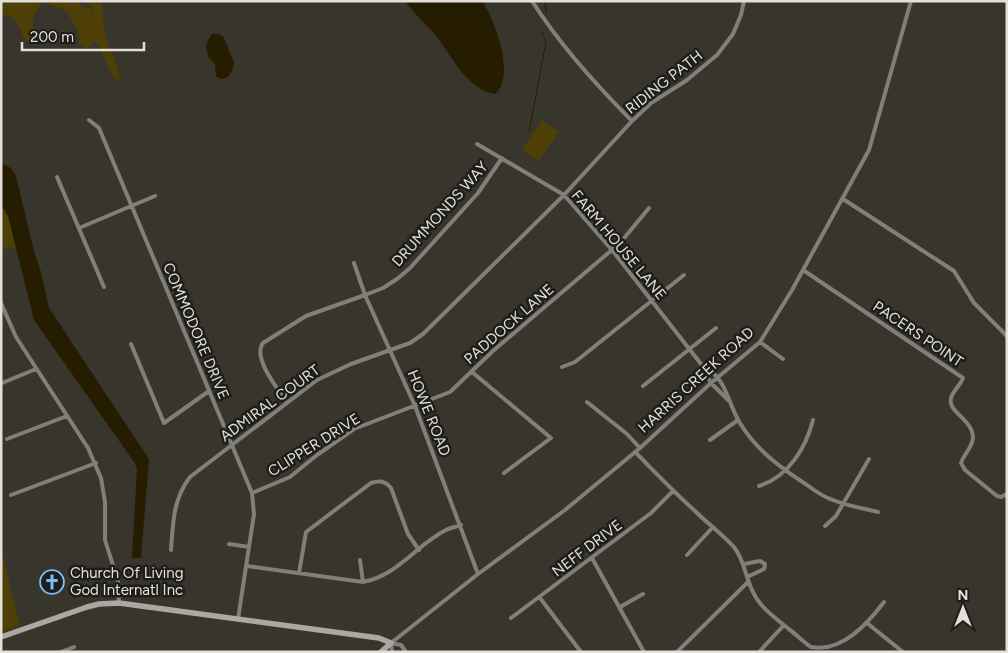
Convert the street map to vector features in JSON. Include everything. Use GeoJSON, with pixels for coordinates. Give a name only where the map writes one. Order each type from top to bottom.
{"type":"FeatureCollection","features":[{"type":"Feature","properties":{"kind":"street"},"geometry":{"type":"LineString","coordinates":[[532,1],[551,30],[606,95],[632,121]]}},
{"type":"Feature","properties":{"kind":"street","name":"RIDING PATH"},"geometry":{"type":"LineString","coordinates":[[564,195],[651,103],[687,80],[717,55],[734,34],[744,1]]}},
{"type":"Feature","properties":{"kind":"street","name":"HARRIS CREEK ROAD"},"geometry":{"type":"LineString","coordinates":[[381,652],[478,574],[565,510],[640,448],[711,383],[760,342],[803,270],[870,150],[911,1]]}},
{"type":"Feature","properties":{"kind":"street","name":"COMMODORE DRIVE"},"geometry":{"type":"LineString","coordinates":[[89,120],[99,128],[252,493],[254,514],[238,619]]}},
{"type":"Feature","properties":{"kind":"street","name":"FARM HOUSE LANE"},"geometry":{"type":"LineString","coordinates":[[477,144],[564,195],[612,250],[701,364],[711,383],[728,400]]}},
{"type":"Feature","properties":{"kind":"street","name":"DRUMMONDS WAY"},"geometry":{"type":"LineString","coordinates":[[287,402],[262,361],[259,352],[261,346],[276,333],[306,316],[383,288],[397,279],[410,268],[478,193],[502,158]]}},
{"type":"Feature","properties":{"kind":"street"},"geometry":{"type":"LineString","coordinates":[[56,177],[104,287]]}},
{"type":"Feature","properties":{"kind":"street","name":"ADMIRAL COURT"},"geometry":{"type":"LineString","coordinates":[[171,550],[173,515],[178,496],[190,477],[308,386],[327,374],[410,343],[429,329],[564,195]]}},
{"type":"Feature","properties":{"kind":"street"},"geometry":{"type":"LineString","coordinates":[[79,228],[154,196]]}},
{"type":"Feature","properties":{"kind":"street"},"geometry":{"type":"LineString","coordinates":[[843,199],[954,271],[974,303],[1007,336]]}},
{"type":"Feature","properties":{"kind":"street","name":"PADDOCK LANE"},"geometry":{"type":"LineString","coordinates":[[415,406],[450,392],[494,350],[620,243],[649,208]]}},
{"type":"Feature","properties":{"kind":"street","name":"HOWE ROAD"},"geometry":{"type":"LineString","coordinates":[[354,263],[365,295],[415,406],[478,574]]}},
{"type":"Feature","properties":{"kind":"street","name":"PACERS POINT"},"geometry":{"type":"LineString","coordinates":[[803,270],[963,378],[961,385],[951,396],[950,400],[952,408],[970,424],[972,432],[973,439],[970,448],[961,463],[965,470],[997,496],[1001,498],[1007,494]]}},
{"type":"Feature","properties":{"kind":"street"},"geometry":{"type":"LineString","coordinates":[[562,368],[575,362],[684,275]]}},
{"type":"Feature","properties":{"kind":"street"},"geometry":{"type":"LineString","coordinates":[[1,304],[10,327],[96,463],[104,492],[105,540],[118,582],[120,603]]}},
{"type":"Feature","properties":{"kind":"street"},"geometry":{"type":"LineString","coordinates":[[643,386],[716,328]]}},
{"type":"Feature","properties":{"kind":"street"},"geometry":{"type":"LineString","coordinates":[[760,342],[783,358]]}},
{"type":"Feature","properties":{"kind":"street"},"geometry":{"type":"LineString","coordinates":[[131,344],[164,423],[209,391]]}},
{"type":"Feature","properties":{"kind":"street","name":"FARM HOUSE LANE"},"geometry":{"type":"LineString","coordinates":[[701,364],[712,370],[718,377]]}},
{"type":"Feature","properties":{"kind":"street"},"geometry":{"type":"LineString","coordinates":[[2,383],[36,369]]}},
{"type":"Feature","properties":{"kind":"street"},"geometry":{"type":"LineString","coordinates":[[472,372],[551,438],[504,473]]}},
{"type":"Feature","properties":{"kind":"street"},"geometry":{"type":"LineString","coordinates":[[718,377],[728,393],[728,400],[738,420],[757,447],[784,470],[822,495],[843,504],[878,512]]}},
{"type":"Feature","properties":{"kind":"street"},"geometry":{"type":"LineString","coordinates":[[587,402],[627,434],[640,448]]}},
{"type":"Feature","properties":{"kind":"street","name":"CLIPPER DRIVE"},"geometry":{"type":"LineString","coordinates":[[252,493],[290,477],[354,429],[415,406]]}},
{"type":"Feature","properties":{"kind":"street"},"geometry":{"type":"LineString","coordinates":[[7,439],[67,416]]}},
{"type":"Feature","properties":{"kind":"street"},"geometry":{"type":"LineString","coordinates":[[710,440],[738,420]]}},
{"type":"Feature","properties":{"kind":"street"},"geometry":{"type":"LineString","coordinates":[[759,486],[769,483],[794,462],[810,435],[813,420]]}},
{"type":"Feature","properties":{"kind":"street"},"geometry":{"type":"LineString","coordinates":[[635,452],[673,491],[735,549],[744,564],[757,599],[811,647],[823,651],[839,649],[850,642],[884,602]]}},
{"type":"Feature","properties":{"kind":"street"},"geometry":{"type":"LineString","coordinates":[[825,526],[836,516],[869,459]]}},
{"type":"Feature","properties":{"kind":"street"},"geometry":{"type":"LineString","coordinates":[[11,496],[96,463]]}},
{"type":"Feature","properties":{"kind":"street"},"geometry":{"type":"LineString","coordinates":[[299,573],[306,532],[376,481],[381,481],[392,488],[408,534],[419,550]]}},
{"type":"Feature","properties":{"kind":"street","name":"NEFF DRIVE"},"geometry":{"type":"LineString","coordinates":[[511,618],[651,513],[673,491]]}},
{"type":"Feature","properties":{"kind":"street"},"geometry":{"type":"LineString","coordinates":[[247,566],[363,582],[389,572],[446,530],[460,525]]}},
{"type":"Feature","properties":{"kind":"street"},"geometry":{"type":"LineString","coordinates":[[687,555],[712,527]]}},
{"type":"Feature","properties":{"kind":"street"},"geometry":{"type":"LineString","coordinates":[[229,544],[249,547]]}},
{"type":"Feature","properties":{"kind":"street"},"geometry":{"type":"LineString","coordinates":[[592,558],[644,652]]}},
{"type":"Feature","properties":{"kind":"street"},"geometry":{"type":"LineString","coordinates":[[360,560],[363,582]]}},
{"type":"Feature","properties":{"kind":"street"},"geometry":{"type":"LineString","coordinates":[[677,652],[748,579],[764,569],[765,564],[760,561],[744,564]]}},
{"type":"Feature","properties":{"kind":"street"},"geometry":{"type":"LineString","coordinates":[[620,606],[643,594]]}},
{"type":"Feature","properties":{"kind":"street"},"geometry":{"type":"LineString","coordinates":[[540,598],[581,652]]}},
{"type":"Feature","properties":{"kind":"street"},"geometry":{"type":"LineString","coordinates":[[1,636],[87,607],[99,604],[120,603],[379,638],[401,645],[406,652]]}},
{"type":"Feature","properties":{"kind":"street"},"geometry":{"type":"LineString","coordinates":[[867,624],[903,652]]}},
{"type":"Feature","properties":{"kind":"street"},"geometry":{"type":"LineString","coordinates":[[759,652],[784,625]]}},
{"type":"Feature","properties":{"kind":"street"},"geometry":{"type":"LineString","coordinates":[[391,643],[392,652]]}},
{"type":"Feature","properties":{"kind":"street"},"geometry":{"type":"LineString","coordinates":[[61,652],[74,647]]}},
{"type":"Feature","properties":{"kind":"shaded area"},"geometry":{"type":"Polygon","coordinates":[[[1,1],[80,1],[81,6],[93,11],[91,15],[94,12],[89,4],[84,1],[102,1],[106,36],[117,65],[120,81],[112,76],[98,44],[94,42],[87,49],[82,47],[79,43],[77,29],[66,11],[44,2],[34,15],[34,41],[31,44],[23,37],[13,19],[1,15],[1,1]]]}},
{"type":"Feature","properties":{"kind":"shaded area"},"geometry":{"type":"Polygon","coordinates":[[[405,1],[482,1],[497,34],[504,62],[504,75],[501,86],[495,94],[476,86],[468,79],[436,36],[405,1]]]}},
{"type":"Feature","properties":{"kind":"shaded area"},"geometry":{"type":"Polygon","coordinates":[[[212,34],[223,36],[234,62],[231,73],[223,79],[216,76],[215,64],[209,58],[206,49],[207,42],[212,34]]]}},
{"type":"Feature","properties":{"kind":"shaded area"},"geometry":{"type":"Polygon","coordinates":[[[542,120],[559,132],[539,161],[522,150],[542,120]]]}},
{"type":"Feature","properties":{"kind":"shaded area"},"geometry":{"type":"Polygon","coordinates":[[[1,163],[11,168],[16,176],[49,308],[149,459],[141,558],[132,558],[137,469],[134,462],[34,320],[8,216],[4,209],[1,210],[1,163]]]}},
{"type":"Feature","properties":{"kind":"shaded area"},"geometry":{"type":"Polygon","coordinates":[[[1,202],[8,214],[17,248],[1,249],[1,202]]]}},
{"type":"Feature","properties":{"kind":"shaded area"},"geometry":{"type":"Polygon","coordinates":[[[1,548],[20,626],[1,632],[1,548]]]}},
{"type":"Feature","properties":{"kind":"waterway"},"geometry":{"type":"LineString","coordinates":[[545,1],[546,13]]}},
{"type":"Feature","properties":{"kind":"waterway"},"geometry":{"type":"LineString","coordinates":[[529,132],[546,42],[542,32]]}},
{"type":"Feature","properties":{"kind":"place","name":"Church Of Living God Internatl Inc"},"geometry":{"type":"Point","coordinates":[52,582]}}]}
